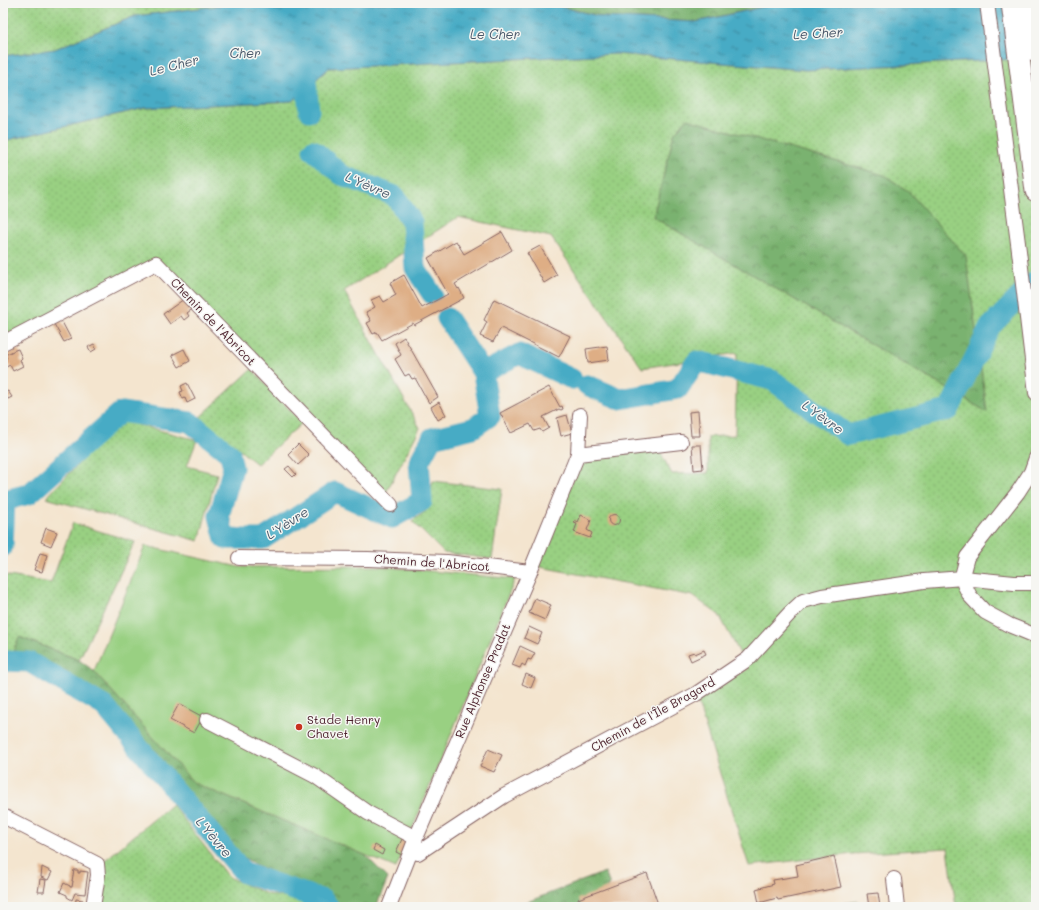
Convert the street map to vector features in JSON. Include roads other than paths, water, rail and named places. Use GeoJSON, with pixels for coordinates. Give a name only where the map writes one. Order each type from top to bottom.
{"type":"FeatureCollection","features":[{"type":"Feature","properties":{"kind":"highway"},"geometry":{"type":"LineString","coordinates":[[1012,3],[1036,191]]}},
{"type":"Feature","properties":{"kind":"highway"},"geometry":{"type":"LineString","coordinates":[[1030,3],[1036,51]]}},
{"type":"Feature","properties":{"kind":"street"},"geometry":{"type":"LineString","coordinates":[[987,3],[1036,393]]}},
{"type":"Feature","properties":{"kind":"street","name":"Chemin de l'Abricot"},"geometry":{"type":"LineString","coordinates":[[3,343],[156,263],[391,505]]}},
{"type":"Feature","properties":{"kind":"street","name":"Rue Alphonse Pradat"},"geometry":{"type":"LineString","coordinates":[[389,907],[578,454],[580,415]]}},
{"type":"Feature","properties":{"kind":"street"},"geometry":{"type":"LineString","coordinates":[[578,454],[681,442]]}},
{"type":"Feature","properties":{"kind":"street"},"geometry":{"type":"LineString","coordinates":[[1036,458],[1032,472],[1018,492],[967,556],[963,572],[964,584],[970,596],[985,612],[1036,636]]}},
{"type":"Feature","properties":{"kind":"street","name":"Chemin de l'Abricot"},"geometry":{"type":"LineString","coordinates":[[239,558],[368,559],[447,562],[530,572]]}},
{"type":"Feature","properties":{"kind":"street","name":"Chemin de l'Île Bragard"},"geometry":{"type":"LineString","coordinates":[[414,844],[418,853],[504,796],[696,694],[748,659],[790,613],[804,602],[822,596],[916,582],[963,578],[1036,583]]}},
{"type":"Feature","properties":{"kind":"street"},"geometry":{"type":"LineString","coordinates":[[207,720],[315,776],[414,844]]}},
{"type":"Feature","properties":{"kind":"street"},"geometry":{"type":"LineString","coordinates":[[3,816],[96,864],[98,875],[93,907]]}},
{"type":"Feature","properties":{"kind":"street"},"geometry":{"type":"LineString","coordinates":[[894,879],[897,907]]}},
{"type":"Feature","properties":{"kind":"water","name":"Cher"},"geometry":{"type":"Polygon","coordinates":[[[241,3],[545,3],[603,17],[696,22],[780,3],[1036,3],[1036,58],[806,70],[616,54],[329,68],[292,101],[145,108],[3,141],[3,56],[55,49],[135,16],[241,3]]]}},
{"type":"Feature","properties":{"kind":"waterway","name":"L'Yèvre"},"geometry":{"type":"LineString","coordinates":[[304,60],[309,111]]}},
{"type":"Feature","properties":{"kind":"waterway","name":"L'Yèvre"},"geometry":{"type":"LineString","coordinates":[[313,150],[342,175],[395,196],[412,222],[415,268],[432,294]]}},
{"type":"Feature","properties":{"kind":"waterway","name":"L'Yèvre"},"geometry":{"type":"LineString","coordinates":[[587,385],[620,399],[678,389],[697,361],[772,380],[848,435],[949,410],[990,327],[1036,281]]}},
{"type":"Feature","properties":{"kind":"waterway","name":"L'Yèvre"},"geometry":{"type":"LineString","coordinates":[[3,499],[5,500],[29,494],[121,412],[190,422],[230,454],[233,468],[219,516],[225,539],[263,539],[335,492],[392,518],[422,501],[419,462],[432,438],[473,428],[490,416],[483,373],[447,318]]}},
{"type":"Feature","properties":{"kind":"waterway","name":"L'Yèvre"},"geometry":{"type":"LineString","coordinates":[[483,373],[519,354],[572,379]]}},
{"type":"Feature","properties":{"kind":"waterway","name":"L'Yèvre"},"geometry":{"type":"LineString","coordinates":[[3,546],[5,500]]}},
{"type":"Feature","properties":{"kind":"waterway","name":"L'Yèvre"},"geometry":{"type":"LineString","coordinates":[[3,661],[29,662],[104,706],[244,873],[323,900],[329,907]]}},
{"type":"Feature","properties":{"kind":"place","name":"Stade Henry Chavet"},"geometry":{"type":"Point","coordinates":[299,727]}},
{"type":"Feature","properties":{"kind":"water label","name":"Le Cher"},"geometry":{"type":"Point","coordinates":[818,33]}},
{"type":"Feature","properties":{"kind":"water label","name":"Le Cher"},"geometry":{"type":"Point","coordinates":[495,34]}},
{"type":"Feature","properties":{"kind":"water label","name":"Le Cher"},"geometry":{"type":"Point","coordinates":[174,65]}}]}
